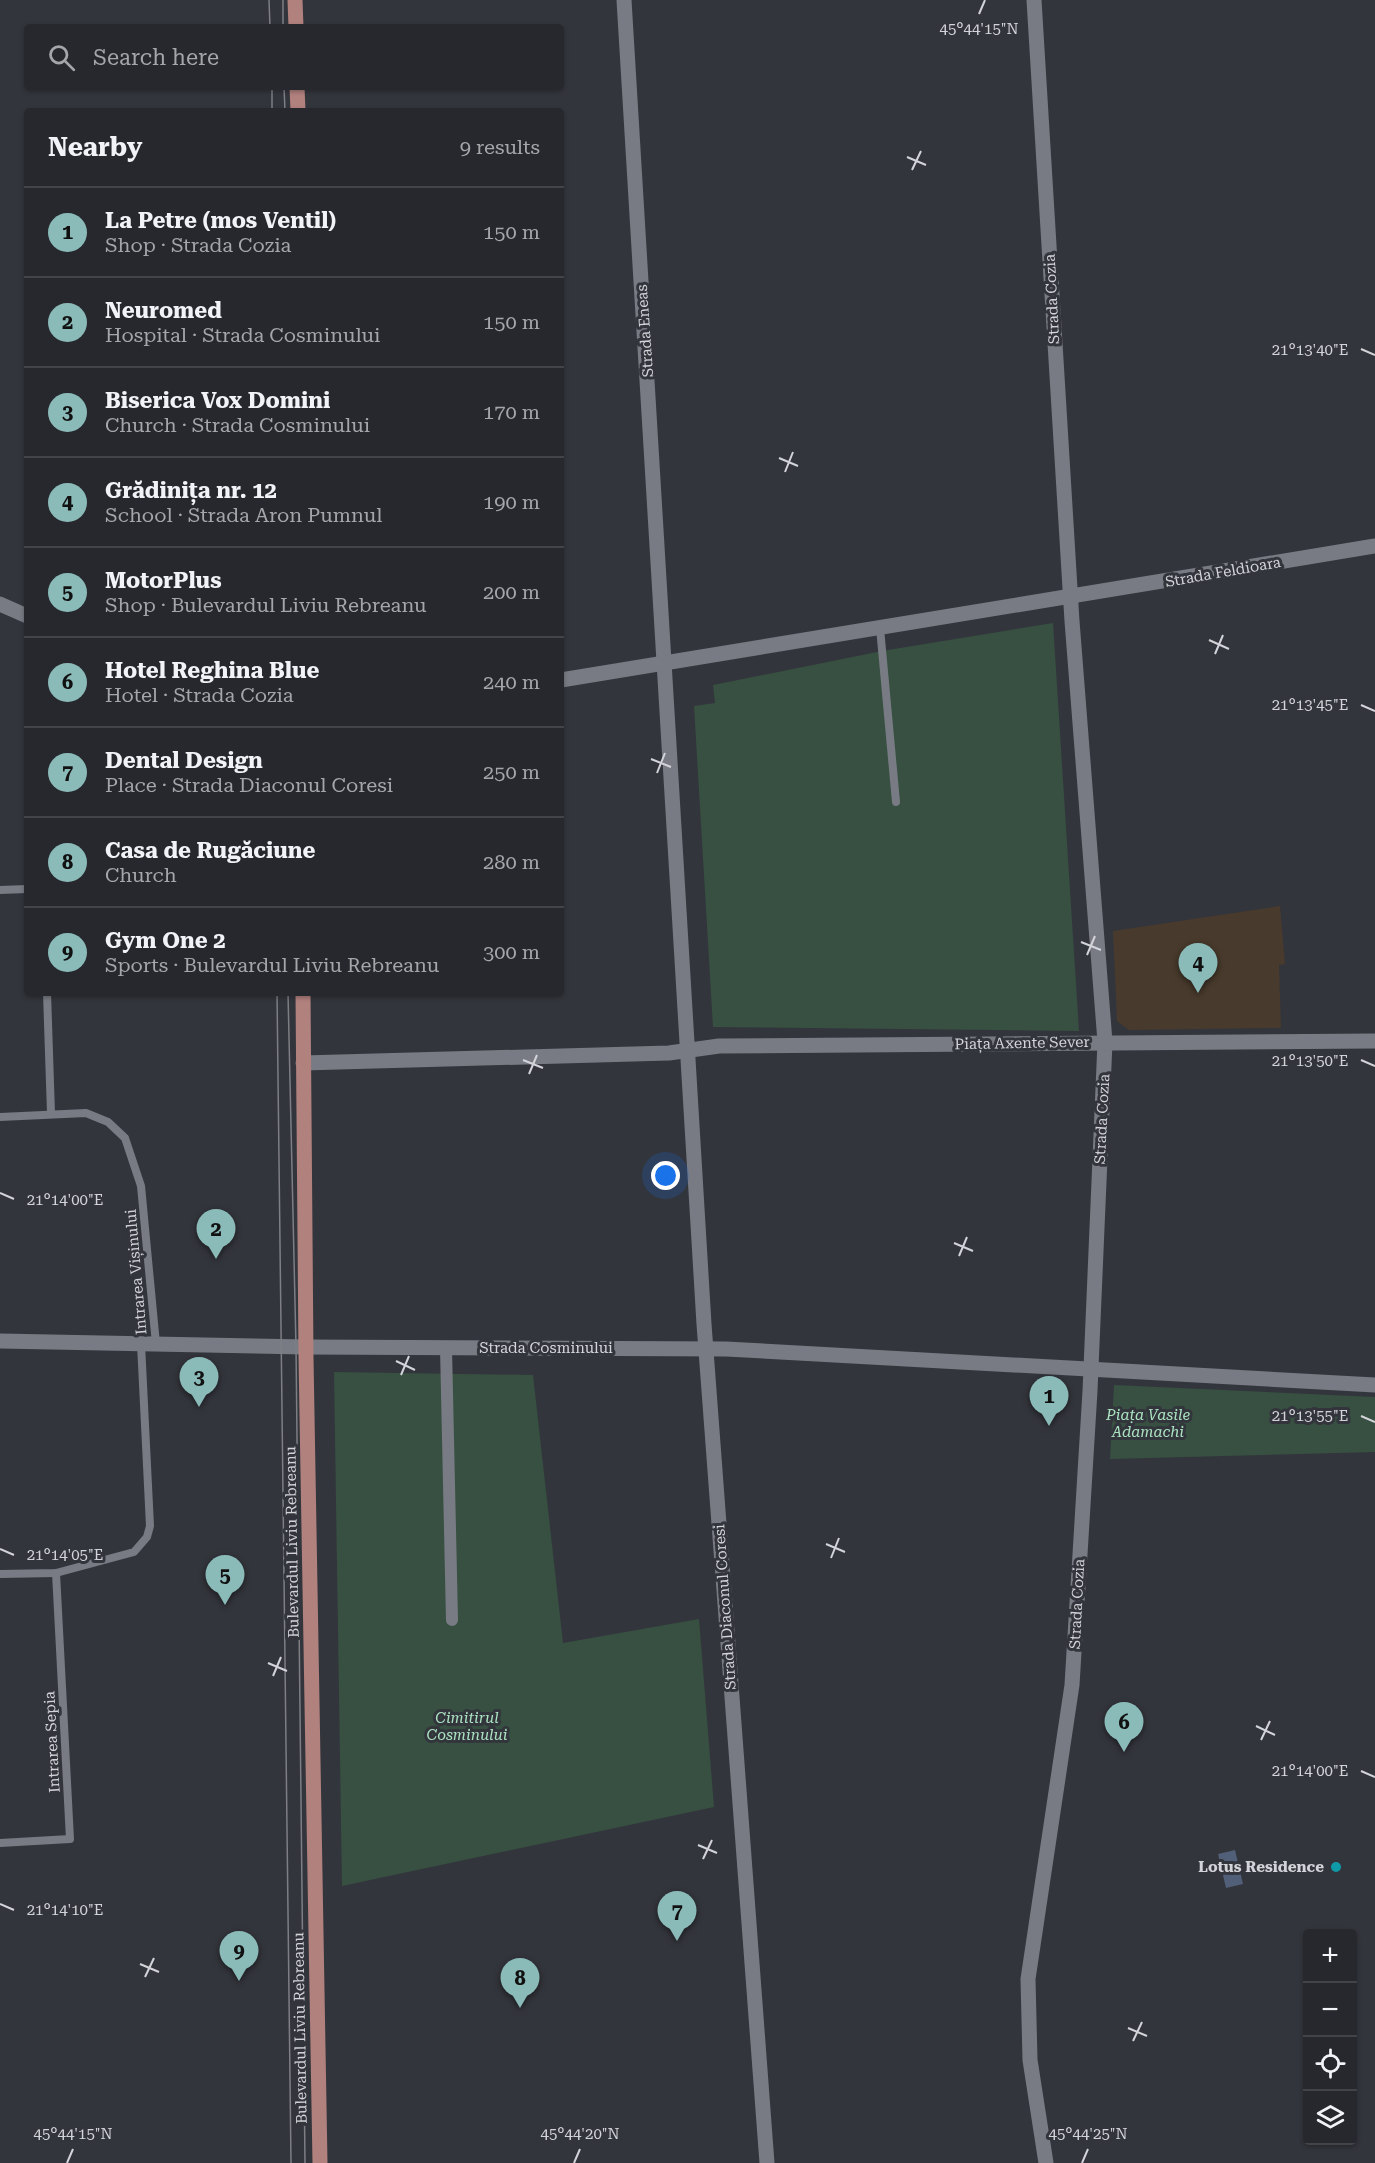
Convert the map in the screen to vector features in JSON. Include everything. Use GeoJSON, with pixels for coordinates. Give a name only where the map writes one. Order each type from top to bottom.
{"type":"FeatureCollection","features":[{"type":"Feature","properties":{"kind":"main road"},"geometry":{"type":"LineString","coordinates":[[295,0],[296,24]]}},
{"type":"Feature","properties":{"kind":"main road"},"geometry":{"type":"LineString","coordinates":[[297,90],[298,108]]}},
{"type":"Feature","properties":{"kind":"main road","name":"Bulevardul Liviu Rebreanu"},"geometry":{"type":"LineString","coordinates":[[303,996],[306,1347],[320,2163]]}},
{"type":"Feature","properties":{"kind":"street","name":"Strada Eneas"},"geometry":{"type":"LineString","coordinates":[[624,0],[666,662]]}},
{"type":"Feature","properties":{"kind":"street","name":"Strada Cozia"},"geometry":{"type":"LineString","coordinates":[[1034,0],[1070,598]]}},
{"type":"Feature","properties":{"kind":"street","name":"Strada Feldioara"},"geometry":{"type":"LineString","coordinates":[[1070,598],[1375,546]]}},
{"type":"Feature","properties":{"kind":"street"},"geometry":{"type":"LineString","coordinates":[[564,679],[1070,598]]}},
{"type":"Feature","properties":{"kind":"street","name":"Piața Axente Sever"},"geometry":{"type":"LineString","coordinates":[[303,1063],[688,1050],[719,1046],[1105,1042],[1070,598]]}},
{"type":"Feature","properties":{"kind":"street"},"geometry":{"type":"LineString","coordinates":[[0,604],[24,615]]}},
{"type":"Feature","properties":{"kind":"street"},"geometry":{"type":"LineString","coordinates":[[666,662],[688,1050]]}},
{"type":"Feature","properties":{"kind":"street"},"geometry":{"type":"LineString","coordinates":[[1105,1042],[1375,1041]]}},
{"type":"Feature","properties":{"kind":"street","name":"Strada Cozia"},"geometry":{"type":"LineString","coordinates":[[1046,2163],[1030,2060],[1028,1979],[1072,1685],[1091,1370],[1105,1042]]}},
{"type":"Feature","properties":{"kind":"street","name":"Strada Diaconul Coresi"},"geometry":{"type":"LineString","coordinates":[[688,1050],[706,1349],[767,2163]]}},
{"type":"Feature","properties":{"kind":"street","name":"Strada Cosminului"},"geometry":{"type":"LineString","coordinates":[[0,1341],[269,1347],[706,1349],[1091,1370]]}},
{"type":"Feature","properties":{"kind":"street"},"geometry":{"type":"LineString","coordinates":[[446,1348],[452,1620]]}},
{"type":"Feature","properties":{"kind":"street"},"geometry":{"type":"LineString","coordinates":[[1091,1370],[1283,1378],[1375,1385]]}},
{"type":"Feature","properties":{"kind":"lane"},"geometry":{"type":"LineString","coordinates":[[880,628],[896,802]]}},
{"type":"Feature","properties":{"kind":"lane"},"geometry":{"type":"LineString","coordinates":[[0,890],[24,890]]}},
{"type":"Feature","properties":{"kind":"lane"},"geometry":{"type":"LineString","coordinates":[[47,996],[51,1113]]}},
{"type":"Feature","properties":{"kind":"lane","name":"Intrarea Vișinului"},"geometry":{"type":"LineString","coordinates":[[0,1117],[86,1113],[108,1122],[126,1138],[141,1186],[148,1344]]}},
{"type":"Feature","properties":{"kind":"lane"},"geometry":{"type":"LineString","coordinates":[[0,1575],[56,1573],[134,1552],[147,1537],[150,1526],[148,1344]]}},
{"type":"Feature","properties":{"kind":"lane","name":"Intrarea Sepia"},"geometry":{"type":"LineString","coordinates":[[0,1843],[70,1839],[56,1573]]}},
{"type":"Feature","properties":{"kind":"shaded area"},"geometry":{"type":"Polygon","coordinates":[[[1280,906],[1285,964],[1279,965],[1281,1028],[1129,1030],[1117,1021],[1113,931],[1280,906]]]}},
{"type":"Feature","properties":{"kind":"green space"},"geometry":{"type":"Polygon","coordinates":[[[1053,623],[1079,1031],[713,1027],[694,706],[715,703],[713,685],[882,651],[1053,623]]]}},
{"type":"Feature","properties":{"kind":"green space","name":"Cimitirul Cosminului"},"geometry":{"type":"Polygon","coordinates":[[[334,1372],[533,1375],[563,1643],[699,1619],[714,1807],[342,1886],[334,1372]]]}},
{"type":"Feature","properties":{"kind":"green space","name":"Piața Vasile Adamachi"},"geometry":{"type":"Polygon","coordinates":[[[1114,1385],[1375,1397],[1375,1452],[1110,1459],[1114,1385]]]}},
{"type":"Feature","properties":{"kind":"water"},"geometry":{"type":"Polygon","coordinates":[[[1235,1850],[1243,1884],[1226,1888],[1218,1854],[1235,1850]]]}},
{"type":"Feature","properties":{"kind":"tram line"},"geometry":{"type":"LineString","coordinates":[[269,0],[270,24]]}},
{"type":"Feature","properties":{"kind":"tram line"},"geometry":{"type":"LineString","coordinates":[[283,0],[283,24]]}},
{"type":"Feature","properties":{"kind":"tram line"},"geometry":{"type":"LineString","coordinates":[[272,90],[272,108]]}},
{"type":"Feature","properties":{"kind":"tram line"},"geometry":{"type":"LineString","coordinates":[[284,90],[285,108]]}},
{"type":"Feature","properties":{"kind":"tram line"},"geometry":{"type":"LineString","coordinates":[[277,996],[291,2163]]}},
{"type":"Feature","properties":{"kind":"tram line"},"geometry":{"type":"LineString","coordinates":[[288,996],[296,1347],[305,2163]]}},
{"type":"Feature","properties":{"kind":"place","name":"Grădinița nr. 12"},"geometry":{"type":"Point","coordinates":[1198,993]}},
{"type":"Feature","properties":{"kind":"place","name":"Neuromed"},"geometry":{"type":"Point","coordinates":[216,1259]}},
{"type":"Feature","properties":{"kind":"place","name":"Biserica Vox Domini"},"geometry":{"type":"Point","coordinates":[199,1407]}},
{"type":"Feature","properties":{"kind":"place","name":"La Petre (mos Ventil)"},"geometry":{"type":"Point","coordinates":[1049,1426]}},
{"type":"Feature","properties":{"kind":"place","name":"MotorPlus"},"geometry":{"type":"Point","coordinates":[225,1605]}},
{"type":"Feature","properties":{"kind":"place","name":"Hotel Reghina Blue"},"geometry":{"type":"Point","coordinates":[1124,1752]}},
{"type":"Feature","properties":{"kind":"place","name":"Lotus Residence"},"geometry":{"type":"Point","coordinates":[1336,1867]}},
{"type":"Feature","properties":{"kind":"place","name":"Dental Design"},"geometry":{"type":"Point","coordinates":[677,1941]}},
{"type":"Feature","properties":{"kind":"place","name":"Gym One 2"},"geometry":{"type":"Point","coordinates":[239,1981]}},
{"type":"Feature","properties":{"kind":"place","name":"Casa de Rugăciune"},"geometry":{"type":"Point","coordinates":[520,2008]}}]}
